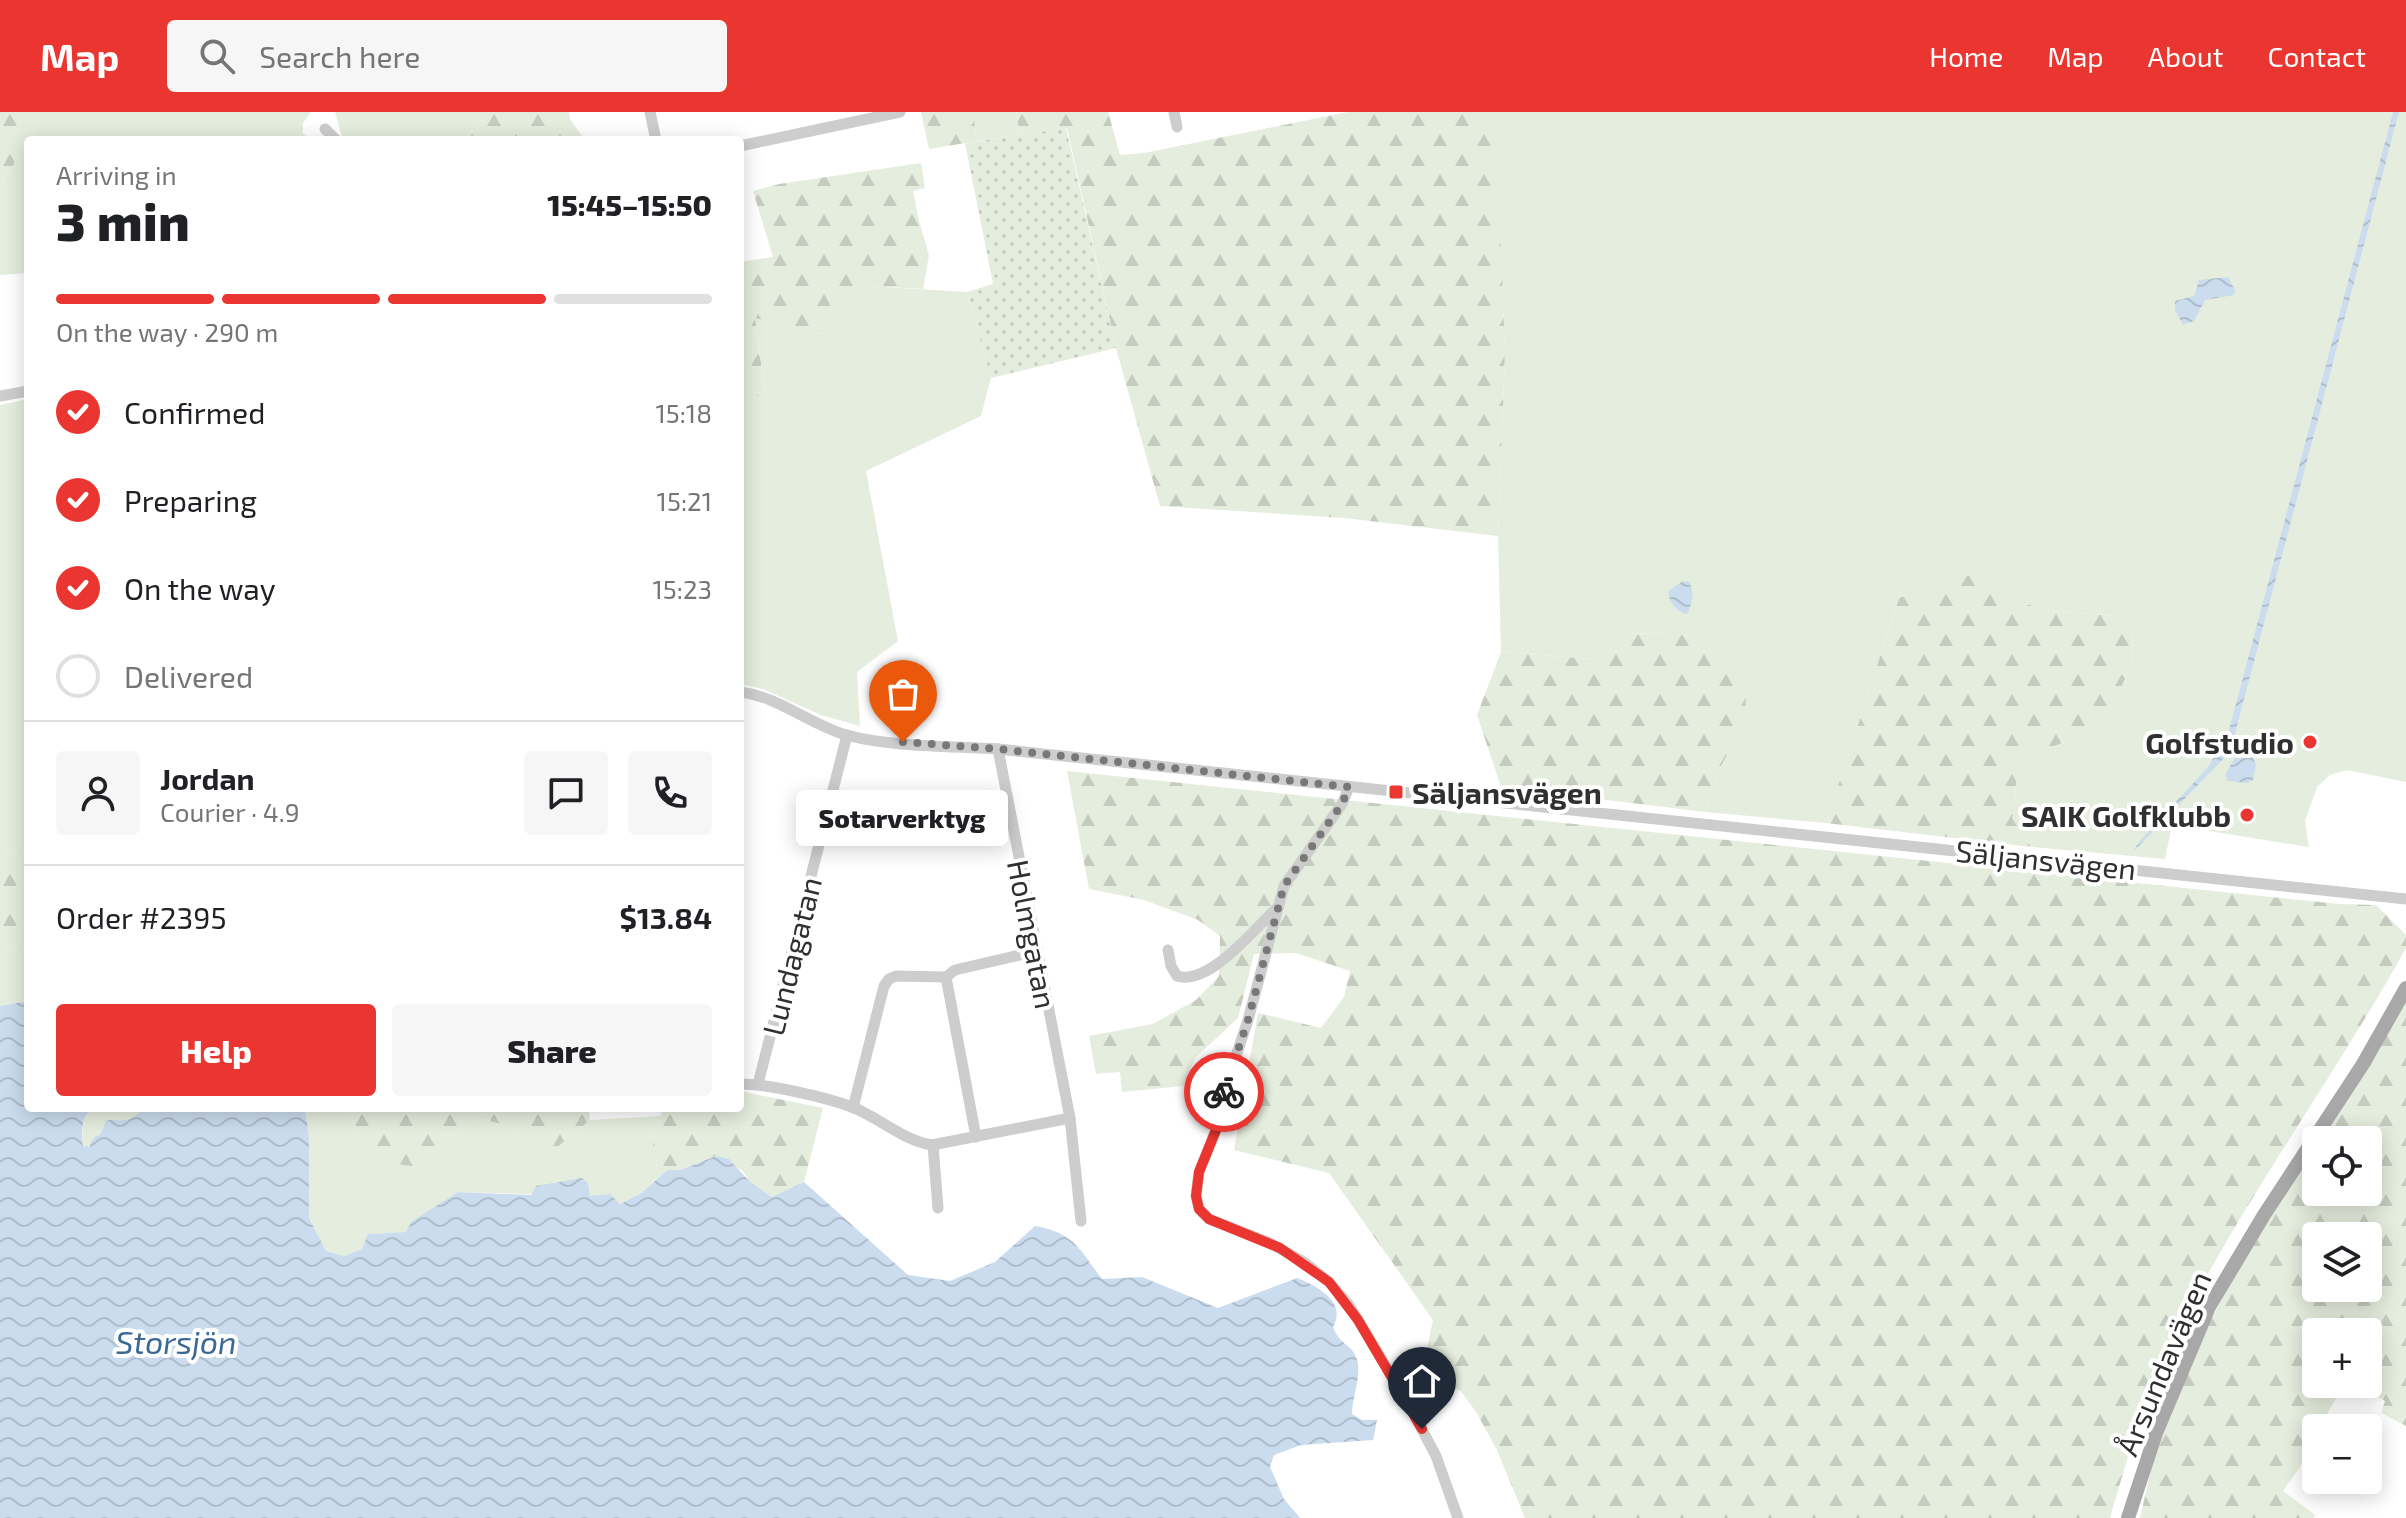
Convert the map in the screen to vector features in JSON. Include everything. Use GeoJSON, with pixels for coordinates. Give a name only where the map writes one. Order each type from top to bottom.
{"type":"FeatureCollection","features":[{"type":"Feature","properties":{"kind":"main road","name":"Årsundavägen"},"geometry":{"type":"LineString","coordinates":[[2128,1518],[2156,1433],[2209,1307],[2264,1215],[2363,1064],[2406,988]]}},
{"type":"Feature","properties":{"kind":"street"},"geometry":{"type":"LineString","coordinates":[[650,112],[655,136]]}},
{"type":"Feature","properties":{"kind":"street"},"geometry":{"type":"LineString","coordinates":[[744,145],[900,112]]}},
{"type":"Feature","properties":{"kind":"street"},"geometry":{"type":"LineString","coordinates":[[1174,112],[1177,127]]}},
{"type":"Feature","properties":{"kind":"street"},"geometry":{"type":"LineString","coordinates":[[325,129],[332,136]]}},
{"type":"Feature","properties":{"kind":"street"},"geometry":{"type":"LineString","coordinates":[[0,396],[24,392]]}},
{"type":"Feature","properties":{"kind":"street","name":"Säljansvägen"},"geometry":{"type":"LineString","coordinates":[[744,693],[767,699],[819,725],[871,740],[998,749],[2406,899]]}},
{"type":"Feature","properties":{"kind":"street","name":"Lundagatan"},"geometry":{"type":"LineString","coordinates":[[758,1084],[847,735]]}},
{"type":"Feature","properties":{"kind":"street","name":"Holmgatan"},"geometry":{"type":"LineString","coordinates":[[998,749],[1070,1118],[1081,1221]]}},
{"type":"Feature","properties":{"kind":"street"},"geometry":{"type":"LineString","coordinates":[[1349,787],[1342,804],[1289,877],[1276,908],[1216,1130],[1199,1172],[1197,1204],[1209,1219],[1268,1242],[1304,1262],[1339,1293],[1407,1401],[1436,1456],[1458,1518]]}},
{"type":"Feature","properties":{"kind":"street"},"geometry":{"type":"LineString","coordinates":[[1168,950],[1177,976],[1198,976],[1228,955],[1276,908]]}},
{"type":"Feature","properties":{"kind":"street"},"geometry":{"type":"LineString","coordinates":[[853,1108],[886,982],[896,976],[946,977],[955,970],[1037,951]]}},
{"type":"Feature","properties":{"kind":"street"},"geometry":{"type":"LineString","coordinates":[[946,977],[976,1137]]}},
{"type":"Feature","properties":{"kind":"street"},"geometry":{"type":"LineString","coordinates":[[744,1084],[758,1084],[853,1108],[912,1139],[933,1145],[1070,1118]]}},
{"type":"Feature","properties":{"kind":"street"},"geometry":{"type":"LineString","coordinates":[[933,1145],[938,1208]]}},
{"type":"Feature","properties":{"kind":"green space"},"geometry":{"type":"Polygon","coordinates":[[[0,112],[47,112],[13,146],[17,156],[10,172],[0,182],[0,112]]]}},
{"type":"Feature","properties":{"kind":"green space"},"geometry":{"type":"Polygon","coordinates":[[[46,112],[311,112],[303,123],[303,134],[306,136],[24,136],[24,273],[0,275],[0,182],[10,172],[12,146],[46,112]]]}},
{"type":"Feature","properties":{"kind":"green space"},"geometry":{"type":"Polygon","coordinates":[[[335,112],[483,112],[469,136],[342,136],[335,112]]]}},
{"type":"Feature","properties":{"kind":"green space"},"geometry":{"type":"Polygon","coordinates":[[[483,112],[569,112],[570,119],[582,136],[469,136],[483,112]]]}},
{"type":"Feature","properties":{"kind":"green space"},"geometry":{"type":"Polygon","coordinates":[[[921,112],[973,112],[977,141],[929,149],[921,112]]]}},
{"type":"Feature","properties":{"kind":"green space"},"geometry":{"type":"Polygon","coordinates":[[[973,112],[1017,112],[1019,135],[977,141],[973,112]]]}},
{"type":"Feature","properties":{"kind":"green space"},"geometry":{"type":"Polygon","coordinates":[[[1017,112],[1108,112],[1120,155],[1144,153],[1348,112],[1496,112],[1505,352],[1498,536],[1344,518],[1160,506],[1116,348],[1067,128],[1019,135],[1017,112]]]}},
{"type":"Feature","properties":{"kind":"green space","name":"SAIK Golfklubb"},"geometry":{"type":"Polygon","coordinates":[[[1495,112],[2406,112],[2406,782],[2347,770],[2330,775],[2317,787],[2305,821],[2309,847],[2172,825],[2165,859],[2031,847],[2012,818],[2019,774],[2024,764],[2040,751],[2084,737],[2105,712],[2127,674],[2132,655],[2132,637],[2118,616],[2060,612],[2025,604],[1999,583],[1899,598],[1826,823],[1705,812],[1719,770],[1740,730],[1727,648],[1675,633],[1623,634],[1591,659],[1501,652],[1498,536],[1505,353],[1495,112]]]}},
{"type":"Feature","properties":{"kind":"green space"},"geometry":{"type":"Polygon","coordinates":[[[1066,128],[1116,348],[991,378],[967,292],[993,284],[965,143],[1066,128]]]}},
{"type":"Feature","properties":{"kind":"green space"},"geometry":{"type":"Polygon","coordinates":[[[921,163],[925,188],[913,191],[929,255],[923,289],[867,286],[829,301],[833,322],[825,333],[814,334],[755,318],[765,394],[744,398],[744,261],[773,257],[753,191],[779,184],[921,163]]]}},
{"type":"Feature","properties":{"kind":"green space"},"geometry":{"type":"Polygon","coordinates":[[[867,286],[967,292],[991,378],[981,416],[866,471],[898,641],[857,672],[860,726],[821,715],[763,689],[744,685],[744,398],[765,393],[755,318],[814,334],[825,333],[833,321],[828,301],[867,286]]]}},
{"type":"Feature","properties":{"kind":"green space"},"geometry":{"type":"Polygon","coordinates":[[[24,400],[24,854],[0,846],[0,405],[24,400]]]}},
{"type":"Feature","properties":{"kind":"green space"},"geometry":{"type":"Polygon","coordinates":[[[1971,575],[1999,583],[2025,604],[2060,612],[2118,616],[2132,637],[2132,655],[2127,674],[2105,712],[2084,737],[2040,751],[2024,764],[2019,774],[2012,818],[2031,847],[1826,823],[1899,598],[1971,575]]]}},
{"type":"Feature","properties":{"kind":"green space"},"geometry":{"type":"Polygon","coordinates":[[[1675,633],[1727,648],[1746,697],[1740,730],[1719,770],[1705,812],[1501,787],[1477,715],[1501,652],[1591,659],[1623,634],[1675,633]]]}},
{"type":"Feature","properties":{"kind":"green space"},"geometry":{"type":"Polygon","coordinates":[[[1067,771],[2339,904],[2376,905],[2406,935],[2406,948],[2225,1244],[2170,1346],[2136,1431],[2110,1518],[1525,1518],[1497,1450],[1461,1391],[1445,1385],[1417,1398],[1400,1368],[1427,1348],[1433,1320],[1329,1173],[1234,1150],[1258,1013],[1321,1028],[1344,997],[1350,971],[1296,953],[1254,954],[1238,1018],[1195,1058],[1183,1086],[1122,1092],[1120,1072],[1096,1074],[1089,1036],[1153,1024],[1196,1000],[1219,976],[1220,936],[1198,920],[1144,900],[1089,889],[1067,771]]]}},
{"type":"Feature","properties":{"kind":"green space"},"geometry":{"type":"Polygon","coordinates":[[[0,846],[24,854],[24,952],[0,941],[0,846]]]}},
{"type":"Feature","properties":{"kind":"green space"},"geometry":{"type":"Polygon","coordinates":[[[0,941],[24,952],[24,1002],[0,1006],[0,941]]]}},
{"type":"Feature","properties":{"kind":"green space"},"geometry":{"type":"Polygon","coordinates":[[[2406,998],[2406,1426],[2381,1413],[2385,1401],[2380,1398],[2382,1318],[2302,1318],[2302,1398],[2336,1398],[2327,1414],[2302,1414],[2302,1464],[2283,1491],[2315,1515],[2314,1518],[2140,1518],[2159,1439],[2177,1391],[2212,1319],[2302,1169],[2302,1206],[2382,1206],[2382,1126],[2329,1126],[2406,998]]]}},
{"type":"Feature","properties":{"kind":"green space"},"geometry":{"type":"Polygon","coordinates":[[[744,1092],[823,1108],[804,1182],[773,1198],[750,1182],[743,1171],[716,1156],[680,1170],[667,1170],[655,1180],[657,1163],[652,1139],[662,1112],[744,1112],[744,1092]]]}},
{"type":"Feature","properties":{"kind":"green space"},"geometry":{"type":"Polygon","coordinates":[[[89,1112],[139,1112],[131,1118],[106,1120],[100,1135],[88,1147],[83,1146],[89,1112]]]}},
{"type":"Feature","properties":{"kind":"green space"},"geometry":{"type":"Polygon","coordinates":[[[306,1112],[348,1112],[364,1141],[382,1157],[417,1166],[446,1136],[484,1119],[520,1130],[555,1148],[590,1120],[661,1116],[652,1139],[657,1163],[655,1180],[640,1194],[620,1204],[590,1196],[458,1192],[406,1232],[369,1234],[362,1249],[344,1256],[326,1251],[309,1218],[309,1137],[306,1112]]]}},
{"type":"Feature","properties":{"kind":"green space"},"geometry":{"type":"Polygon","coordinates":[[[348,1112],[589,1112],[590,1120],[556,1148],[530,1145],[520,1130],[484,1119],[446,1136],[417,1166],[382,1157],[364,1141],[348,1112]]]}},
{"type":"Feature","properties":{"kind":"water"},"geometry":{"type":"Polygon","coordinates":[[[2393,112],[2399,112],[2234,737],[2226,756],[2133,852],[2208,767],[2228,734],[2393,112]]]}},
{"type":"Feature","properties":{"kind":"water"},"geometry":{"type":"Polygon","coordinates":[[[2228,277],[2235,290],[2234,295],[2205,300],[2194,321],[2183,325],[2175,310],[2175,301],[2194,296],[2199,280],[2228,277]]]}},
{"type":"Feature","properties":{"kind":"water"},"geometry":{"type":"Polygon","coordinates":[[[1683,581],[1689,582],[1692,590],[1687,614],[1674,606],[1668,591],[1683,581]]]}},
{"type":"Feature","properties":{"kind":"water"},"geometry":{"type":"Polygon","coordinates":[[[2242,745],[2248,747],[2256,765],[2253,780],[2247,783],[2228,781],[2225,775],[2242,745]]]}},
{"type":"Feature","properties":{"kind":"water","name":"Storsjön"},"geometry":{"type":"Polygon","coordinates":[[[24,1002],[24,1112],[89,1112],[83,1126],[83,1146],[89,1147],[94,1137],[100,1135],[106,1120],[131,1118],[139,1112],[306,1112],[309,1137],[309,1218],[326,1251],[344,1256],[362,1249],[368,1234],[406,1232],[411,1222],[458,1192],[531,1195],[536,1186],[582,1178],[588,1183],[590,1196],[610,1194],[620,1204],[640,1194],[667,1170],[680,1170],[716,1156],[729,1159],[750,1182],[772,1197],[804,1182],[908,1275],[950,1281],[995,1262],[1035,1226],[1068,1238],[1102,1279],[1142,1277],[1218,1308],[1297,1278],[1305,1281],[1328,1296],[1336,1310],[1333,1327],[1354,1353],[1358,1363],[1352,1414],[1362,1420],[1377,1420],[1373,1440],[1301,1445],[1274,1455],[1270,1467],[1284,1499],[1300,1518],[0,1518],[0,1006],[24,1002]]]}},
{"type":"Feature","properties":{"kind":"way so far"},"geometry":{"type":"LineString","coordinates":[[903,742],[998,749],[1349,787],[1342,804],[1284,886],[1248,1020],[1224,1092]]}},
{"type":"Feature","properties":{"kind":"place","name":"Sotarverktyg"},"geometry":{"type":"Point","coordinates":[903,742]}},
{"type":"Feature","properties":{"kind":"place","name":"Golfstudio"},"geometry":{"type":"Point","coordinates":[2310,742]}},
{"type":"Feature","properties":{"kind":"place","name":"Säljansvägen"},"geometry":{"type":"Point","coordinates":[1396,792]}},
{"type":"Feature","properties":{"kind":"place","name":"SAIK Golfklubb"},"geometry":{"type":"Point","coordinates":[2247,815]}},
{"type":"Feature","properties":{"kind":"route"},"geometry":{"type":"LineString","coordinates":[[1224,1092],[1216,1130],[1199,1172],[1196,1196],[1199,1209],[1209,1219],[1280,1248],[1329,1282],[1349,1305],[1422,1429]]}}]}
